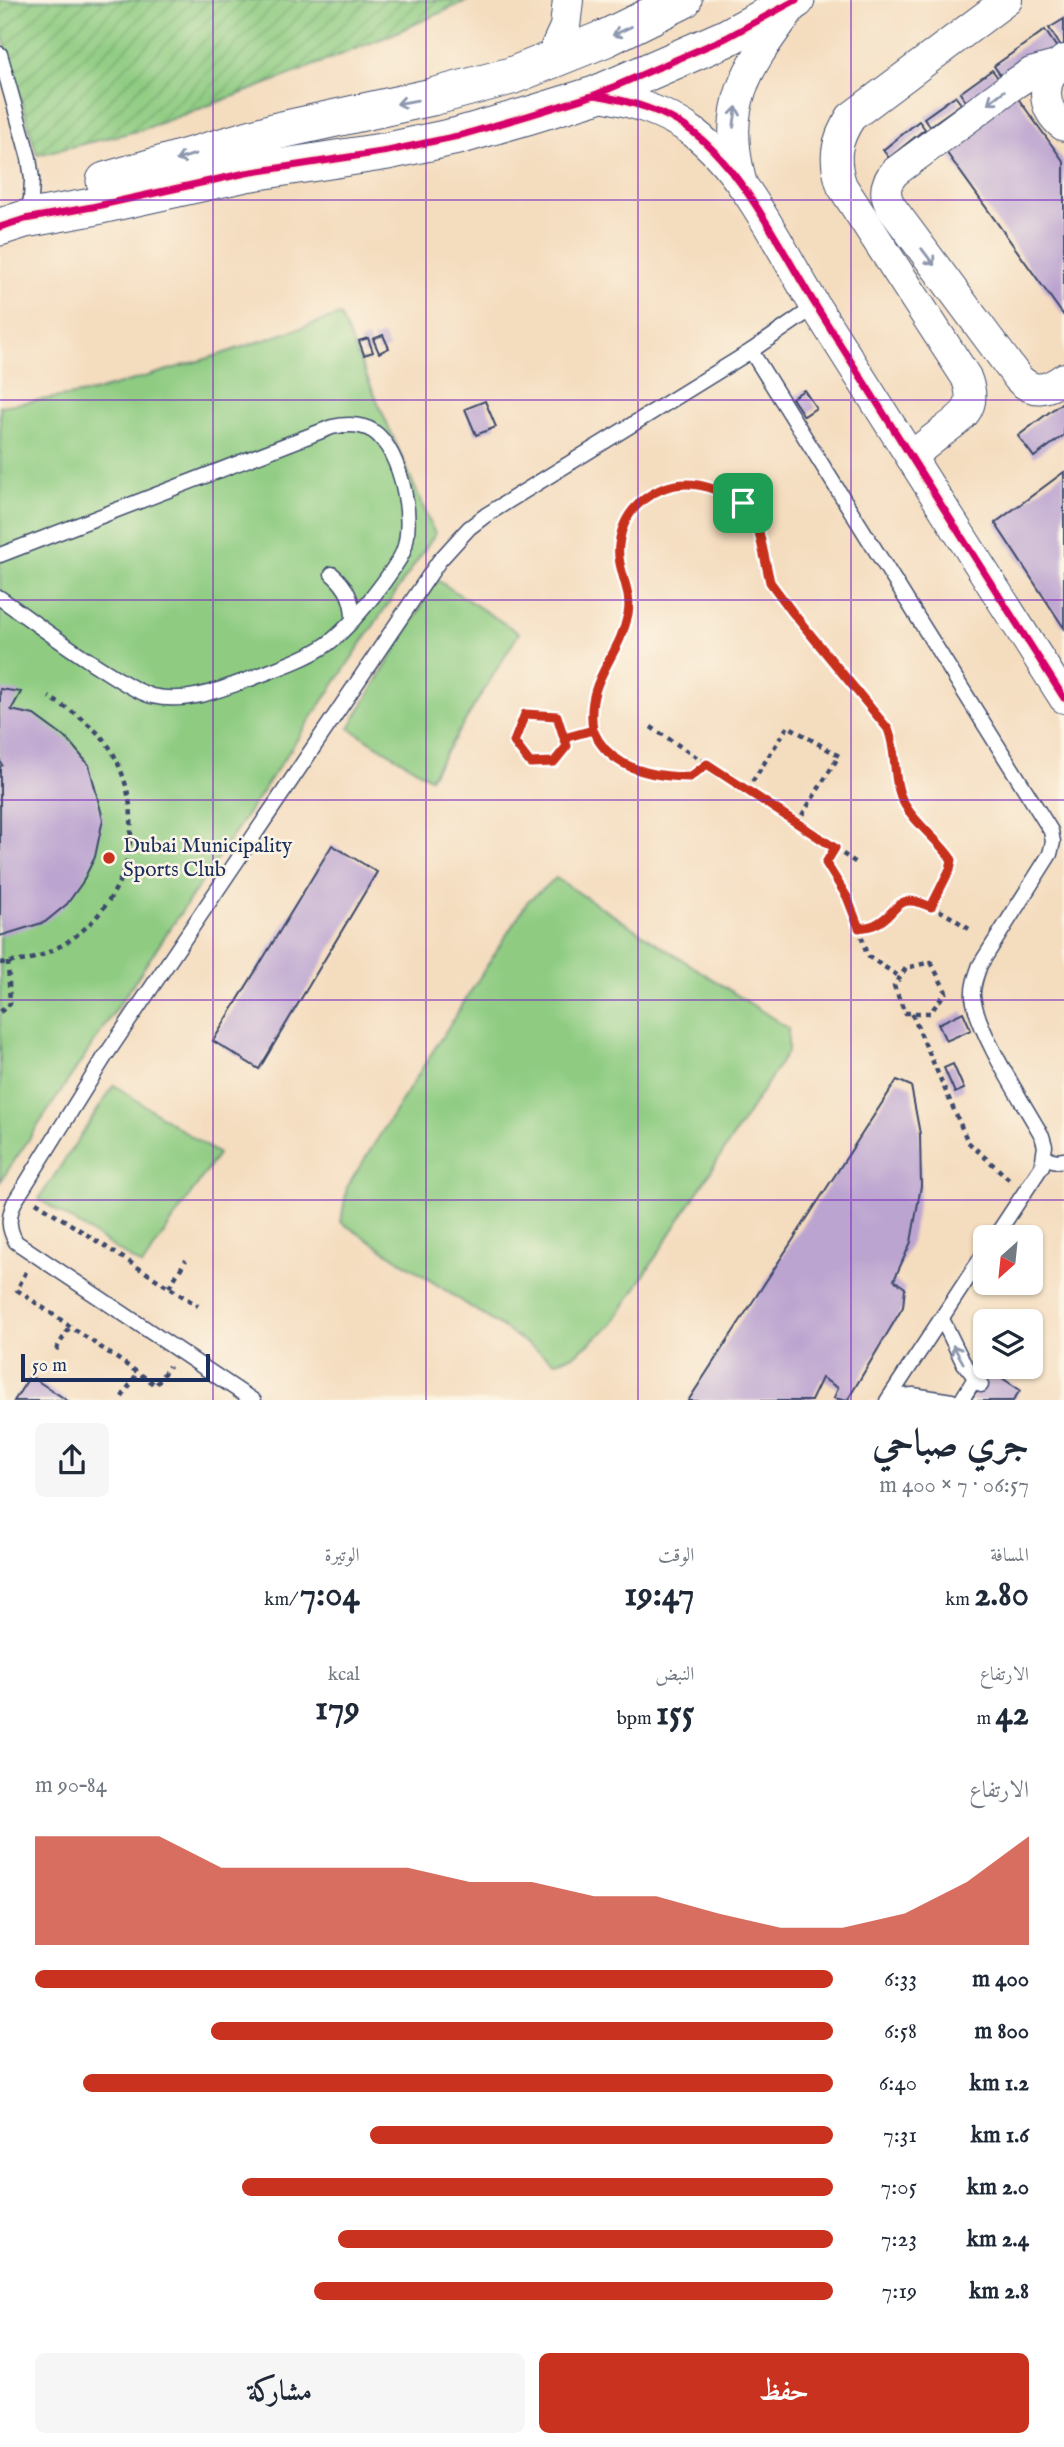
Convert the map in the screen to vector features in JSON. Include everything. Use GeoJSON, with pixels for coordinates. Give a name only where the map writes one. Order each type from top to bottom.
{"type":"FeatureCollection","features":[{"type":"Feature","properties":{"kind":"street"},"geometry":{"type":"LineString","coordinates":[[549,62],[565,27],[568,0]]}},
{"type":"Feature","properties":{"kind":"street"},"geometry":{"type":"LineString","coordinates":[[12,223],[58,199],[103,181],[277,131],[472,87],[549,62],[606,38],[683,0]]}},
{"type":"Feature","properties":{"kind":"street"},"geometry":{"type":"LineString","coordinates":[[12,223],[246,173],[388,151],[458,136],[595,95],[726,38],[797,0]]}},
{"type":"Feature","properties":{"kind":"street"},"geometry":{"type":"LineString","coordinates":[[742,184],[734,153],[733,121],[740,91],[753,63],[797,0]]}},
{"type":"Feature","properties":{"kind":"street"},"geometry":{"type":"LineString","coordinates":[[911,457],[961,419],[968,410],[970,388],[842,186],[836,169],[836,150],[840,132],[851,117],[1007,0]]}},
{"type":"Feature","properties":{"kind":"street"},"geometry":{"type":"LineString","coordinates":[[1060,63],[1045,88],[1050,111],[1064,126]]}},
{"type":"Feature","properties":{"kind":"street"},"geometry":{"type":"LineString","coordinates":[[1060,63],[1014,84],[895,172],[885,188],[891,207],[1018,378],[1034,390],[1045,389],[1064,378]]}},
{"type":"Feature","properties":{"kind":"street"},"geometry":{"type":"LineString","coordinates":[[595,95],[630,101],[663,114],[693,132],[742,184],[1064,698]]}},
{"type":"Feature","properties":{"kind":"lane"},"geometry":{"type":"LineString","coordinates":[[0,54],[29,158],[32,179],[31,199],[12,223]]}},
{"type":"Feature","properties":{"kind":"lane"},"geometry":{"type":"LineString","coordinates":[[253,1400],[16,1242],[10,1230],[9,1216],[21,1192],[104,1058],[453,544],[486,515],[751,351],[816,306]]}},
{"type":"Feature","properties":{"kind":"lane"},"geometry":{"type":"LineString","coordinates":[[751,351],[1045,821],[1053,842],[1064,857]]}},
{"type":"Feature","properties":{"kind":"lane"},"geometry":{"type":"LineString","coordinates":[[0,555],[332,427],[346,424],[360,425],[373,431],[384,440],[392,452],[409,522],[400,558],[353,620],[325,646],[308,656],[214,692],[177,698],[152,695],[128,685],[0,598]]}},
{"type":"Feature","properties":{"kind":"lane"},"geometry":{"type":"LineString","coordinates":[[332,575],[349,594],[353,620]]}},
{"type":"Feature","properties":{"kind":"lane"},"geometry":{"type":"LineString","coordinates":[[1003,1225],[1045,1157],[1045,1146],[989,1041],[973,997],[974,981],[980,965],[1043,865],[1053,842]]}},
{"type":"Feature","properties":{"kind":"lane"},"geometry":{"type":"LineString","coordinates":[[1045,1157],[1056,1161],[1064,1160]]}},
{"type":"Feature","properties":{"kind":"lane"},"geometry":{"type":"LineString","coordinates":[[889,1399],[973,1271]]}},
{"type":"Feature","properties":{"kind":"lane"},"geometry":{"type":"LineString","coordinates":[[942,1319],[957,1351],[978,1382],[962,1400]]}},
{"type":"Feature","properties":{"kind":"lane"},"geometry":{"type":"LineString","coordinates":[[229,1384],[234,1400]]}},
{"type":"Feature","properties":{"kind":"lane"},"geometry":{"type":"LineString","coordinates":[[889,1399],[913,1395],[946,1400]]}},
{"type":"Feature","properties":{"kind":"path"},"geometry":{"type":"LineString","coordinates":[[707,764],[690,777],[637,770],[610,756],[593,730],[592,702],[595,685],[623,631],[629,611],[628,595],[619,562],[624,522],[633,508],[670,484],[685,483],[731,496],[751,511],[757,523],[770,582],[888,729],[892,739],[896,784],[905,805],[952,860],[931,907]]}},
{"type":"Feature","properties":{"kind":"path"},"geometry":{"type":"LineString","coordinates":[[0,963],[36,958],[73,939],[104,910],[124,874],[132,832],[128,790],[112,752],[85,719],[49,697]]}},
{"type":"Feature","properties":{"kind":"path"},"geometry":{"type":"LineString","coordinates":[[525,714],[557,716],[564,738],[567,746],[554,762],[530,763],[514,742],[525,714]]}},
{"type":"Feature","properties":{"kind":"path"},"geometry":{"type":"LineString","coordinates":[[747,790],[788,726],[839,756],[797,823]]}},
{"type":"Feature","properties":{"kind":"path"},"geometry":{"type":"LineString","coordinates":[[651,727],[859,864]]}},
{"type":"Feature","properties":{"kind":"path"},"geometry":{"type":"LineString","coordinates":[[564,738],[593,730]]}},
{"type":"Feature","properties":{"kind":"path"},"geometry":{"type":"LineString","coordinates":[[835,848],[826,863],[847,897],[869,957],[900,977]]}},
{"type":"Feature","properties":{"kind":"path"},"geometry":{"type":"LineString","coordinates":[[859,928],[876,925],[895,906],[916,901],[971,930]]}},
{"type":"Feature","properties":{"kind":"path"},"geometry":{"type":"LineString","coordinates":[[0,1012],[10,1004],[8,962]]}},
{"type":"Feature","properties":{"kind":"path"},"geometry":{"type":"LineString","coordinates":[[931,962],[946,992],[930,1013],[912,1014],[905,1013],[894,986],[906,968],[931,962]]}},
{"type":"Feature","properties":{"kind":"path"},"geometry":{"type":"LineString","coordinates":[[912,1014],[968,1143],[1024,1192]]}},
{"type":"Feature","properties":{"kind":"path"},"geometry":{"type":"LineString","coordinates":[[21,1192],[198,1306]]}},
{"type":"Feature","properties":{"kind":"path"},"geometry":{"type":"LineString","coordinates":[[35,1256],[17,1290],[156,1385],[178,1350]]}},
{"type":"Feature","properties":{"kind":"path"},"geometry":{"type":"LineString","coordinates":[[169,1287],[186,1260]]}},
{"type":"Feature","properties":{"kind":"path"},"geometry":{"type":"LineString","coordinates":[[56,1350],[70,1326]]}},
{"type":"Feature","properties":{"kind":"path"},"geometry":{"type":"LineString","coordinates":[[122,1397],[138,1372]]}},
{"type":"Feature","properties":{"kind":"green space"},"geometry":{"type":"Polygon","coordinates":[[[0,0],[469,0],[388,36],[141,130],[37,155],[0,27],[0,0]]]}},
{"type":"Feature","properties":{"kind":"green space","name":"Dubai Municipality Sports Club"},"geometry":{"type":"Polygon","coordinates":[[[340,315],[435,534],[0,1182],[0,406],[93,392],[340,315]]]}},
{"type":"Feature","properties":{"kind":"green space"},"geometry":{"type":"Polygon","coordinates":[[[437,580],[519,633],[430,778],[349,728],[437,580]]]}},
{"type":"Feature","properties":{"kind":"green space"},"geometry":{"type":"Polygon","coordinates":[[[556,878],[788,1028],[788,1051],[612,1325],[574,1355],[555,1362],[341,1222],[347,1187],[528,901],[556,878]]]}},
{"type":"Feature","properties":{"kind":"green space"},"geometry":{"type":"Polygon","coordinates":[[[114,1085],[218,1154],[142,1266],[39,1199],[114,1085]]]}},
{"type":"Feature","properties":{"kind":"building"},"geometry":{"type":"Polygon","coordinates":[[[1064,19],[1064,44],[1061,46],[1049,28],[1064,19]]]}},
{"type":"Feature","properties":{"kind":"building"},"geometry":{"type":"Polygon","coordinates":[[[1045,30],[1057,48],[1006,83],[994,66],[1045,30]]]}},
{"type":"Feature","properties":{"kind":"building"},"geometry":{"type":"Polygon","coordinates":[[[992,70],[999,79],[967,103],[960,93],[992,70]]]}},
{"type":"Feature","properties":{"kind":"building"},"geometry":{"type":"Polygon","coordinates":[[[1012,90],[1064,162],[1064,316],[939,142],[1012,90]]]}},
{"type":"Feature","properties":{"kind":"building"},"geometry":{"type":"Polygon","coordinates":[[[955,96],[961,104],[930,126],[924,118],[955,96]]]}},
{"type":"Feature","properties":{"kind":"building"},"geometry":{"type":"Polygon","coordinates":[[[919,121],[925,129],[889,158],[883,150],[919,121]]]}},
{"type":"Feature","properties":{"kind":"building"},"geometry":{"type":"Polygon","coordinates":[[[383,335],[389,348],[379,353],[373,339],[383,335]]]}},
{"type":"Feature","properties":{"kind":"building"},"geometry":{"type":"Polygon","coordinates":[[[368,338],[373,352],[364,355],[359,341],[368,338]]]}},
{"type":"Feature","properties":{"kind":"building"},"geometry":{"type":"Polygon","coordinates":[[[804,390],[816,408],[804,416],[792,398],[804,390]]]}},
{"type":"Feature","properties":{"kind":"building"},"geometry":{"type":"Polygon","coordinates":[[[485,401],[496,427],[476,435],[465,409],[485,401]]]}},
{"type":"Feature","properties":{"kind":"building"},"geometry":{"type":"Polygon","coordinates":[[[1064,401],[1064,435],[1034,457],[1018,436],[1064,401]]]}},
{"type":"Feature","properties":{"kind":"building"},"geometry":{"type":"Polygon","coordinates":[[[1064,472],[1064,628],[995,523],[1064,472]]]}},
{"type":"Feature","properties":{"kind":"building"},"geometry":{"type":"Polygon","coordinates":[[[0,689],[21,692],[11,710],[34,715],[68,740],[89,765],[103,819],[95,857],[82,883],[67,904],[45,922],[0,936],[2,765],[0,689]]]}},
{"type":"Feature","properties":{"kind":"building"},"geometry":{"type":"Polygon","coordinates":[[[332,845],[377,872],[259,1069],[213,1041],[332,845]]]}},
{"type":"Feature","properties":{"kind":"building"},"geometry":{"type":"Polygon","coordinates":[[[963,1012],[971,1030],[946,1041],[938,1024],[963,1012]]]}},
{"type":"Feature","properties":{"kind":"building"},"geometry":{"type":"Polygon","coordinates":[[[953,1064],[964,1089],[955,1093],[944,1068],[953,1064]]]}},
{"type":"Feature","properties":{"kind":"building"},"geometry":{"type":"Polygon","coordinates":[[[897,1080],[911,1086],[920,1134],[921,1186],[911,1242],[894,1280],[905,1288],[903,1307],[848,1400],[834,1398],[838,1388],[822,1378],[811,1400],[689,1400],[897,1080]]]}},
{"type":"Feature","properties":{"kind":"building"},"geometry":{"type":"Polygon","coordinates":[[[30,1376],[66,1400],[15,1400],[30,1376]]]}},
{"type":"Feature","properties":{"kind":"building"},"geometry":{"type":"Polygon","coordinates":[[[984,1379],[1004,1379],[1020,1390],[1014,1400],[971,1400],[984,1379]]]}},
{"type":"Feature","properties":{"kind":"cycle path"},"geometry":{"type":"LineString","coordinates":[[0,227],[25,219],[246,173],[388,151],[458,136],[595,95],[726,38],[796,0]]}},
{"type":"Feature","properties":{"kind":"cycle path"},"geometry":{"type":"LineString","coordinates":[[595,95],[634,104],[682,124],[712,149],[730,169],[762,215],[848,358],[1064,698]]}},
{"type":"Feature","properties":{"kind":"place","name":"Dubai Municipality Sports Club"},"geometry":{"type":"Point","coordinates":[109,858]}},
{"type":"Feature","properties":{"kind":"route"},"geometry":{"type":"LineString","coordinates":[[743,503],[715,490],[685,483],[670,484],[633,508],[624,522],[619,547],[619,562],[628,595],[629,611],[623,631],[595,685],[591,718],[593,730],[564,738],[567,746],[554,762],[530,763],[514,742],[525,714],[557,716],[564,738],[593,730],[610,756],[637,770],[690,777],[707,764],[835,848],[826,863],[847,897],[859,928],[876,925],[895,906],[905,902],[916,901],[931,907],[952,860],[905,805],[896,784],[892,739],[888,729],[770,582],[757,523],[743,503]]}}]}
